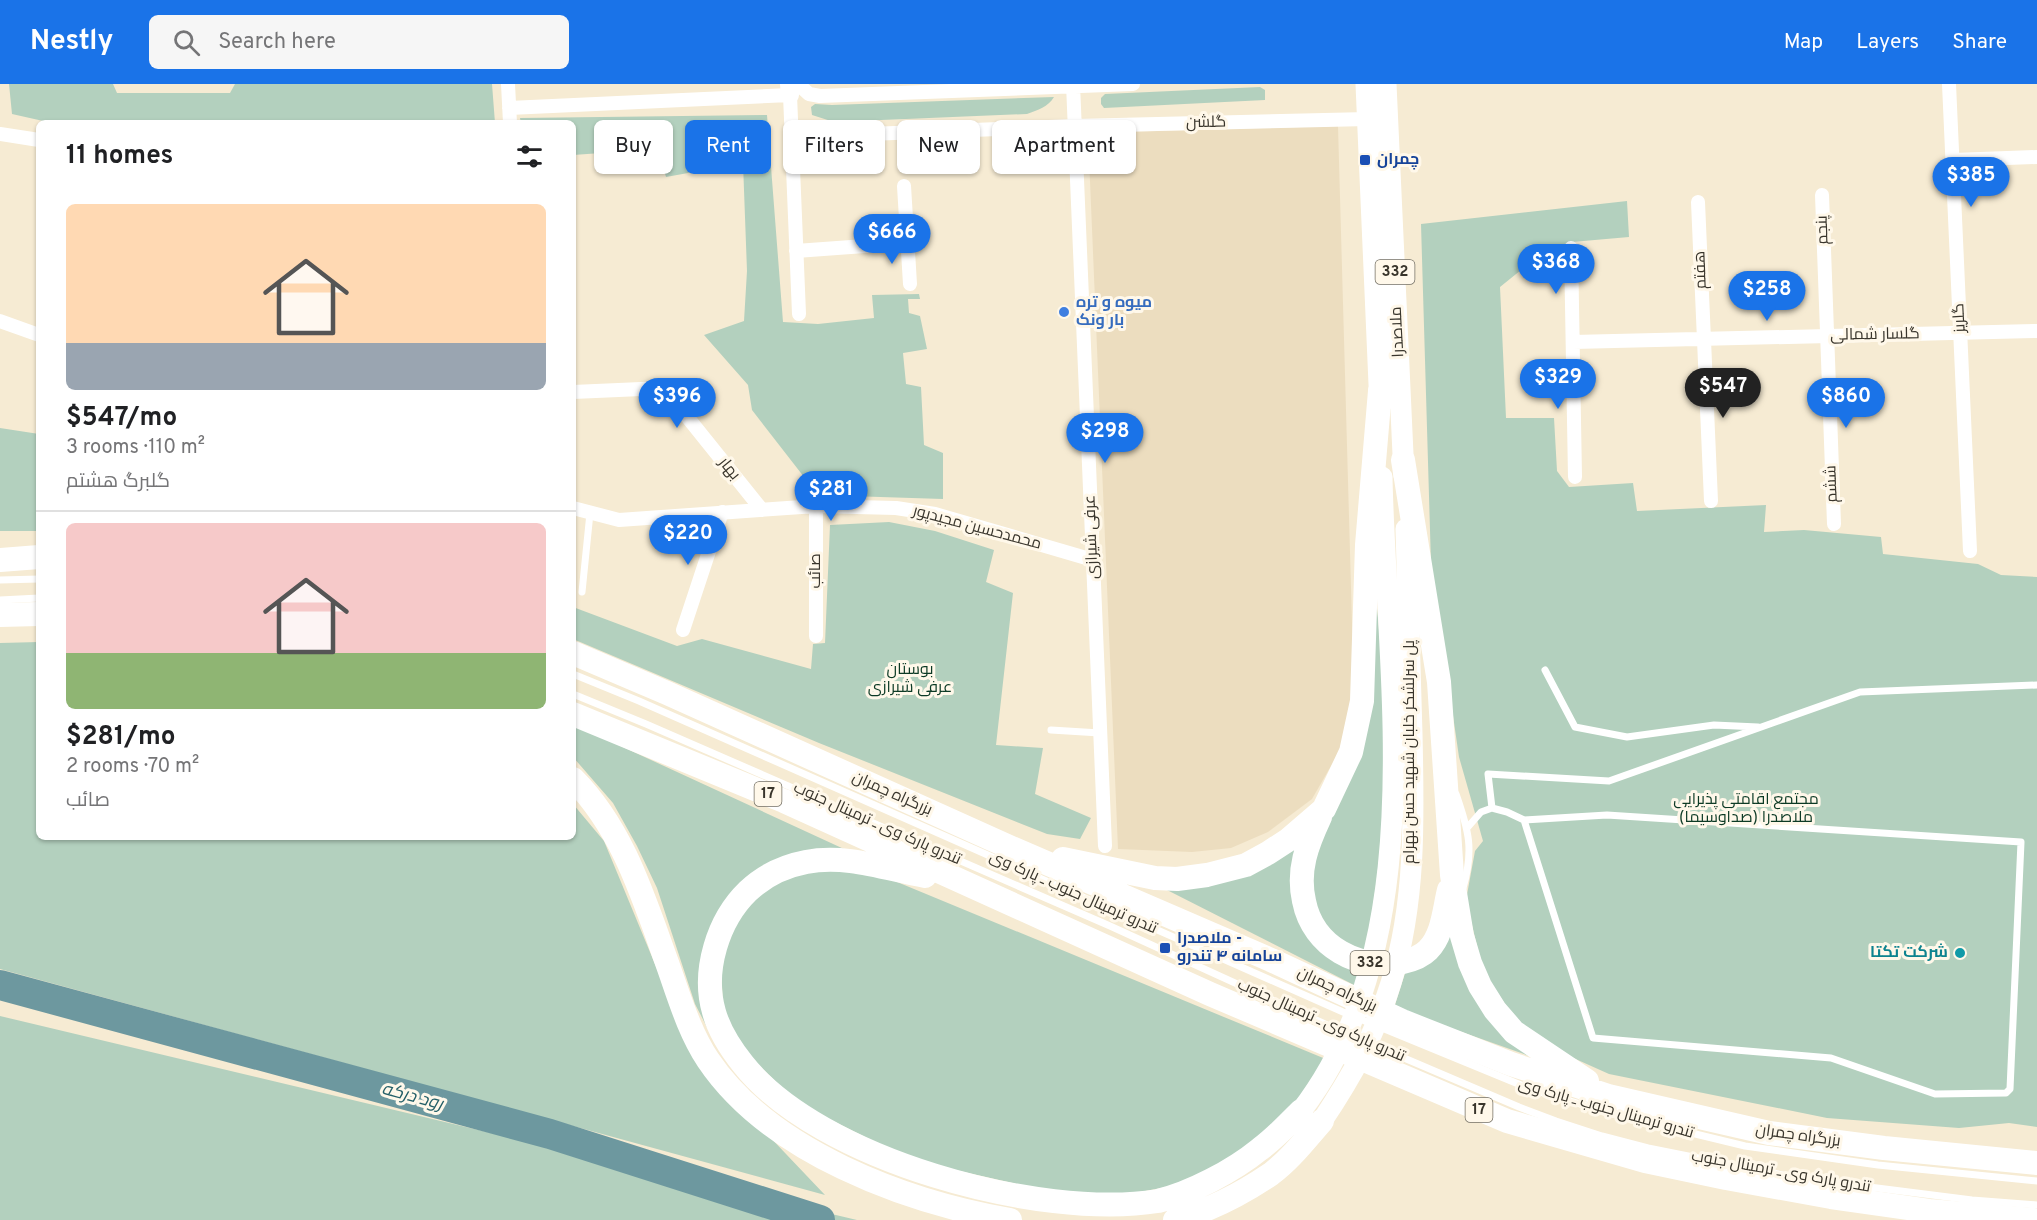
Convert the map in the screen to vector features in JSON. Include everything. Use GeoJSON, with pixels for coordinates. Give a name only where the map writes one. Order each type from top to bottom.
{"type":"FeatureCollection","features":[{"type":"Feature","properties":{"kind":"highway"},"geometry":{"type":"LineString","coordinates":[[1380,391],[1367,545],[1362,701],[1351,752],[1307,843],[1302,863],[1304,902],[1312,923],[1323,938],[1338,951],[1360,962],[1386,965],[1414,959],[1427,951],[1438,936],[1452,875]]}},
{"type":"Feature","properties":{"kind":"highway"},"geometry":{"type":"LineString","coordinates":[[1403,460],[1439,682],[1456,908],[1470,963],[1480,986],[1514,1032],[1608,1096]]}},
{"type":"Feature","properties":{"kind":"highway"},"geometry":{"type":"LineString","coordinates":[[0,560],[36,557]]}},
{"type":"Feature","properties":{"kind":"highway"},"geometry":{"type":"LineString","coordinates":[[0,615],[36,614]]}},
{"type":"Feature","properties":{"kind":"highway","name":"بزرگراه چمران"},"geometry":{"type":"LineString","coordinates":[[576,654],[1014,849],[1271,960],[1402,1021],[1512,1064],[1608,1096],[1769,1133],[1884,1148],[2037,1163]]}},
{"type":"Feature","properties":{"kind":"highway","name":"17"},"geometry":{"type":"LineString","coordinates":[[576,715],[784,801],[1210,994],[1467,1105],[1526,1127],[1645,1161],[1725,1178],[1831,1197],[1929,1211],[2033,1220]]}},
{"type":"Feature","properties":{"kind":"highway"},"geometry":{"type":"LineString","coordinates":[[576,783],[603,816],[618,842],[651,916],[688,1023],[708,1060],[733,1090],[755,1112],[785,1135],[852,1172],[932,1201],[981,1215],[1010,1220]]}},
{"type":"Feature","properties":{"kind":"highway"},"geometry":{"type":"LineString","coordinates":[[1014,849],[1155,878],[1177,879],[1207,875],[1246,865],[1288,840],[1324,809]]}},
{"type":"Feature","properties":{"kind":"highway"},"geometry":{"type":"LineString","coordinates":[[960,882],[845,860],[826,859],[805,862],[782,870],[766,877],[747,892],[728,918],[718,937],[710,983],[713,1011],[724,1036],[743,1064],[789,1108],[819,1128],[879,1158],[937,1179],[1002,1198],[1068,1208],[1104,1209],[1159,1201],[1191,1190],[1234,1167],[1312,1116]]}},
{"type":"Feature","properties":{"kind":"highway"},"geometry":{"type":"LineString","coordinates":[[1175,1220],[1221,1202],[1272,1173],[1297,1150],[1312,1116]]}},
{"type":"Feature","properties":{"kind":"main road","name":"ملاصدرا"},"geometry":{"type":"LineString","coordinates":[[1366,84],[1380,391],[1383,543]]}},
{"type":"Feature","properties":{"kind":"main road","name":"ملاصدرا"},"geometry":{"type":"LineString","coordinates":[[1386,84],[1406,545]]}},
{"type":"Feature","properties":{"kind":"main road","name":"پل سرلشکر خلبان شهید حسن بهرام"},"geometry":{"type":"LineString","coordinates":[[1312,1116],[1321,1085],[1338,1054],[1359,1002],[1375,942],[1388,870],[1393,800],[1392,715],[1383,543]]}},
{"type":"Feature","properties":{"kind":"main road","name":"پل سرلشکر خلبان شهید حسن بهرام"},"geometry":{"type":"LineString","coordinates":[[1312,1116],[1360,1062],[1392,981],[1400,945],[1412,860],[1413,794],[1406,545]]}},
{"type":"Feature","properties":{"kind":"street"},"geometry":{"type":"LineString","coordinates":[[508,84],[510,120]]}},
{"type":"Feature","properties":{"kind":"street"},"geometry":{"type":"LineString","coordinates":[[509,108],[792,88],[820,96],[895,88],[1133,84]]}},
{"type":"Feature","properties":{"kind":"street","name":"گلریز"},"geometry":{"type":"LineString","coordinates":[[1950,84],[1970,551]]}},
{"type":"Feature","properties":{"kind":"street","name":"عرفی شیرازی"},"geometry":{"type":"LineString","coordinates":[[1073,85],[1074,120]]}},
{"type":"Feature","properties":{"kind":"street"},"geometry":{"type":"LineString","coordinates":[[791,120],[792,88]]}},
{"type":"Feature","properties":{"kind":"street","name":"گلشن"},"geometry":{"type":"LineString","coordinates":[[1136,125],[1368,119]]}},
{"type":"Feature","properties":{"kind":"street","name":"گلشن"},"geometry":{"type":"LineString","coordinates":[[885,133],[992,129]]}},
{"type":"Feature","properties":{"kind":"street"},"geometry":{"type":"LineString","coordinates":[[0,134],[36,140]]}},
{"type":"Feature","properties":{"kind":"street"},"geometry":{"type":"LineString","coordinates":[[1953,160],[2037,158]]}},
{"type":"Feature","properties":{"kind":"street"},"geometry":{"type":"LineString","coordinates":[[793,174],[799,314]]}},
{"type":"Feature","properties":{"kind":"street","name":"عرفی شیرازی"},"geometry":{"type":"LineString","coordinates":[[1076,174],[1105,846]]}},
{"type":"Feature","properties":{"kind":"street"},"geometry":{"type":"LineString","coordinates":[[904,186],[910,284]]}},
{"type":"Feature","properties":{"kind":"street","name":"پنجم"},"geometry":{"type":"LineString","coordinates":[[1822,195],[1826,336]]}},
{"type":"Feature","properties":{"kind":"street","name":"هفتم"},"geometry":{"type":"LineString","coordinates":[[1698,201],[1710,501]]}},
{"type":"Feature","properties":{"kind":"street"},"geometry":{"type":"LineString","coordinates":[[796,251],[906,243]]}},
{"type":"Feature","properties":{"kind":"street"},"geometry":{"type":"LineString","coordinates":[[1571,248],[1575,477]]}},
{"type":"Feature","properties":{"kind":"street"},"geometry":{"type":"LineString","coordinates":[[0,321],[36,334]]}},
{"type":"Feature","properties":{"kind":"street","name":"گلسار شمالی"},"geometry":{"type":"LineString","coordinates":[[1573,342],[2037,331]]}},
{"type":"Feature","properties":{"kind":"street","name":"ششم"},"geometry":{"type":"LineString","coordinates":[[1826,336],[1834,524]]}},
{"type":"Feature","properties":{"kind":"street","name":"بهار"},"geometry":{"type":"LineString","coordinates":[[576,392],[664,388],[762,510]]}},
{"type":"Feature","properties":{"kind":"street","name":"محمدحسین مجیدپور"},"geometry":{"type":"LineString","coordinates":[[576,509],[619,520],[816,506],[896,508],[935,514],[1093,560]]}},
{"type":"Feature","properties":{"kind":"street","name":"صائب"},"geometry":{"type":"LineString","coordinates":[[816,506],[816,636]]}},
{"type":"Feature","properties":{"kind":"street"},"geometry":{"type":"LineString","coordinates":[[683,630],[722,512]]}},
{"type":"Feature","properties":{"kind":"lane"},"geometry":{"type":"LineString","coordinates":[[582,592],[590,513]]}},
{"type":"Feature","properties":{"kind":"lane"},"geometry":{"type":"LineString","coordinates":[[0,580],[36,579]]}},
{"type":"Feature","properties":{"kind":"lane"},"geometry":{"type":"LineString","coordinates":[[0,600],[36,598]]}},
{"type":"Feature","properties":{"kind":"lane"},"geometry":{"type":"LineString","coordinates":[[1545,670],[1575,727],[1627,737],[1714,724],[1761,727]]}},
{"type":"Feature","properties":{"kind":"lane","name":"تندرو ترمینال جنوب ـ پارک وی"},"geometry":{"type":"LineString","coordinates":[[576,675],[1342,1012],[1533,1090],[1621,1116],[1745,1146],[1878,1166],[2037,1181]]}},
{"type":"Feature","properties":{"kind":"lane"},"geometry":{"type":"LineString","coordinates":[[1492,808],[1488,774],[1609,780],[1860,692],[2037,685]]}},
{"type":"Feature","properties":{"kind":"lane","name":"تندرو پارک وی ـ ترمینال جنوب"},"geometry":{"type":"LineString","coordinates":[[576,695],[657,728],[1110,926],[1336,1029],[1519,1107],[1556,1120],[1602,1136],[1648,1148],[1798,1178],[1961,1199],[2037,1206]]}},
{"type":"Feature","properties":{"kind":"lane"},"geometry":{"type":"LineString","coordinates":[[1051,730],[1100,733]]}},
{"type":"Feature","properties":{"kind":"lane"},"geometry":{"type":"LineString","coordinates":[[1444,771],[1457,795],[1470,844],[1469,862],[1456,908]]}},
{"type":"Feature","properties":{"kind":"lane"},"geometry":{"type":"LineString","coordinates":[[1467,828],[1481,812],[1492,808],[1524,820],[1606,815],[2021,842],[2010,1089],[2006,1094],[1935,1094],[1831,1058],[1593,1038],[1524,820]]}},
{"type":"Feature","properties":{"kind":"shaded area"},"geometry":{"type":"Polygon","coordinates":[[[1338,126],[1354,694],[1339,752],[1312,799],[1268,832],[1231,848],[1192,852],[1118,849],[1090,174],[1136,174],[1136,132],[1338,126]]]}},
{"type":"Feature","properties":{"kind":"green space"},"geometry":{"type":"Polygon","coordinates":[[[9,84],[113,84],[117,93],[230,93],[235,84],[492,84],[495,120],[39,120],[12,114],[9,84]]]}},
{"type":"Feature","properties":{"kind":"green space"},"geometry":{"type":"Polygon","coordinates":[[[1260,87],[1265,90],[1265,100],[1104,108],[1101,104],[1101,98],[1105,94],[1260,87]]]}},
{"type":"Feature","properties":{"kind":"green space"},"geometry":{"type":"Polygon","coordinates":[[[1054,97],[1046,106],[1027,114],[882,120],[828,120],[812,115],[811,107],[815,104],[1054,97]]]}},
{"type":"Feature","properties":{"kind":"green space"},"geometry":{"type":"Polygon","coordinates":[[[767,115],[767,120],[685,120],[685,174],[666,177],[665,174],[673,174],[673,120],[594,120],[594,154],[576,155],[576,120],[520,120],[520,118],[767,115]]]}},
{"type":"Feature","properties":{"kind":"green space"},"geometry":{"type":"Polygon","coordinates":[[[771,167],[783,322],[818,324],[874,318],[872,295],[919,294],[920,299],[908,299],[909,313],[920,316],[927,349],[903,353],[906,384],[921,387],[924,445],[943,453],[943,499],[818,495],[752,410],[748,385],[704,335],[744,321],[747,271],[743,174],[771,174],[771,167]]]}},
{"type":"Feature","properties":{"kind":"green space","name":"مجتمع اقامتی پذیرایی ملاصدرا (صداوسیما)"},"geometry":{"type":"Polygon","coordinates":[[[1627,201],[1629,237],[1572,242],[1537,257],[1500,287],[1506,418],[1554,418],[1557,471],[1569,487],[1633,483],[1637,511],[1766,505],[1764,532],[1804,530],[1881,537],[1883,554],[1978,564],[2001,575],[2037,577],[2037,1127],[2009,1123],[1959,1128],[1827,1118],[1609,1074],[1551,1048],[1515,1019],[1483,971],[1466,900],[1475,851],[1483,841],[1459,757],[1431,564],[1421,224],[1627,201]]]}},
{"type":"Feature","properties":{"kind":"green space"},"geometry":{"type":"Polygon","coordinates":[[[0,428],[36,434],[36,531],[0,531],[0,428]]]}},
{"type":"Feature","properties":{"kind":"green space","name":"بوستان عرفی شیرازی"},"geometry":{"type":"Polygon","coordinates":[[[889,522],[935,531],[994,550],[986,582],[1013,593],[996,745],[1043,748],[1035,794],[1091,818],[1080,839],[1047,834],[819,743],[576,640],[576,608],[677,646],[702,639],[811,669],[813,644],[825,643],[830,525],[889,522]]]}},
{"type":"Feature","properties":{"kind":"green space"},"geometry":{"type":"Polygon","coordinates":[[[1372,554],[1383,682],[1385,763],[1376,889],[1365,951],[1338,939],[1322,923],[1307,873],[1350,777],[1372,554]]]}},
{"type":"Feature","properties":{"kind":"green space"},"geometry":{"type":"Polygon","coordinates":[[[36,642],[36,840],[576,840],[576,808],[604,841],[693,1056],[825,1195],[0,969],[0,643],[36,642]]]}},
{"type":"Feature","properties":{"kind":"green space"},"geometry":{"type":"Polygon","coordinates":[[[576,725],[844,849],[732,896],[711,1035],[695,1004],[657,888],[613,803],[576,760],[576,725]]]}},
{"type":"Feature","properties":{"kind":"green space"},"geometry":{"type":"Polygon","coordinates":[[[1304,833],[1293,895],[1362,970],[1356,986],[1167,890],[1304,833]]]}},
{"type":"Feature","properties":{"kind":"green space"},"geometry":{"type":"Polygon","coordinates":[[[824,867],[885,877],[1328,1060],[1316,1080],[1255,1143],[1183,1184],[1091,1201],[911,1160],[799,1104],[741,1048],[723,1010],[721,960],[740,915],[771,884],[824,867]]]}},
{"type":"Feature","properties":{"kind":"green space"},"geometry":{"type":"Polygon","coordinates":[[[1450,916],[1458,951],[1549,1063],[1394,1008],[1406,970],[1450,916]]]}},
{"type":"Feature","properties":{"kind":"green space"},"geometry":{"type":"Polygon","coordinates":[[[0,1016],[857,1220],[0,1220],[0,1016]]]}},
{"type":"Feature","properties":{"kind":"waterway","name":"رود درکه"},"geometry":{"type":"LineString","coordinates":[[0,985],[550,1134],[820,1220]]}},
{"type":"Feature","properties":{"kind":"place","name":"چمران"},"geometry":{"type":"Point","coordinates":[1365,160]}},
{"type":"Feature","properties":{"kind":"place","name":"میوه و تره بار ونک"},"geometry":{"type":"Point","coordinates":[1064,312]}},
{"type":"Feature","properties":{"kind":"place","name":"ملاصدرا - سامانه ۴ تندرو"},"geometry":{"type":"Point","coordinates":[1165,948]}},
{"type":"Feature","properties":{"kind":"place","name":"شرکت تکتا"},"geometry":{"type":"Point","coordinates":[1960,953]}}]}
